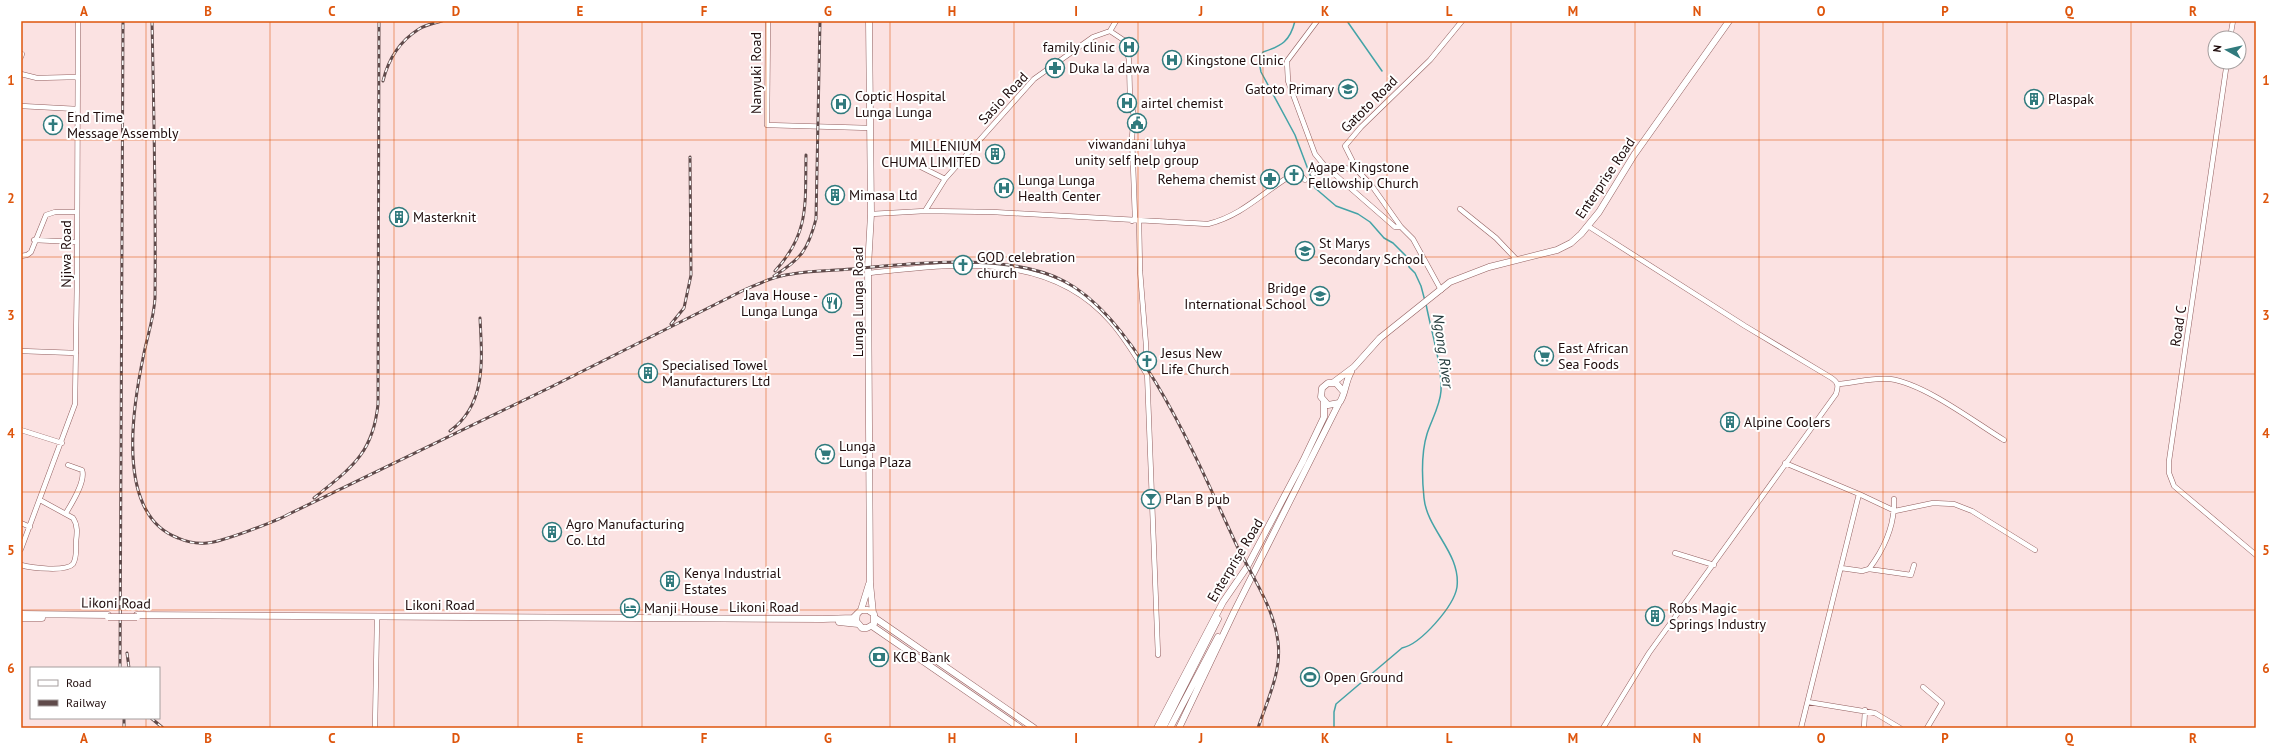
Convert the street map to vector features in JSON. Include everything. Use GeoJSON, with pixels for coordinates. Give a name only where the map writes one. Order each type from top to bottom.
{"type":"FeatureCollection","features":[{"type":"Feature","properties":{"kind":"main road","name":"Lunga Lunga Road"},"geometry":{"type":"LineString","coordinates":[[869,21],[872,214],[869,273],[870,583],[874,615]]}},
{"type":"Feature","properties":{"kind":"main road","name":"Enterprise Road"},"geometry":{"type":"LineString","coordinates":[[1354,367],[1380,338],[1450,282],[1517,260],[1535,257],[1570,243],[1588,226],[1700,60],[1729,21]]}},
{"type":"Feature","properties":{"kind":"main road"},"geometry":{"type":"LineString","coordinates":[[1354,367],[1346,380],[1344,396],[1339,403],[1331,405],[1324,401],[1321,394],[1322,388],[1326,384],[1334,382],[1354,367]]}},
{"type":"Feature","properties":{"kind":"main road"},"geometry":{"type":"LineString","coordinates":[[1334,382],[1339,384],[1344,391]]}},
{"type":"Feature","properties":{"kind":"main road","name":"Enterprise Road"},"geometry":{"type":"LineString","coordinates":[[1157,728],[1223,602],[1247,567],[1303,461],[1324,416],[1324,401]]}},
{"type":"Feature","properties":{"kind":"main road","name":"Enterprise Road"},"geometry":{"type":"LineString","coordinates":[[1179,728],[1234,612],[1339,403]]}},
{"type":"Feature","properties":{"kind":"main road","name":"Lunga Lunga Road"},"geometry":{"type":"LineString","coordinates":[[859,612],[870,583]]}},
{"type":"Feature","properties":{"kind":"main road"},"geometry":{"type":"LineString","coordinates":[[1163,728],[1215,627],[1223,602]]}},
{"type":"Feature","properties":{"kind":"main road"},"geometry":{"type":"LineString","coordinates":[[1020,728],[872,626],[864,628],[858,624],[859,612],[868,610],[1034,728]]}},
{"type":"Feature","properties":{"kind":"main road","name":"Likoni Road"},"geometry":{"type":"LineString","coordinates":[[21,614],[108,616],[823,619],[853,618],[859,612]]}},
{"type":"Feature","properties":{"kind":"main road"},"geometry":{"type":"LineString","coordinates":[[1170,728],[1225,623],[1234,612]]}},
{"type":"Feature","properties":{"kind":"main road"},"geometry":{"type":"LineString","coordinates":[[872,626],[874,615]]}},
{"type":"Feature","properties":{"kind":"main road","name":"Likoni Road"},"geometry":{"type":"LineString","coordinates":[[21,618],[108,616]]}},
{"type":"Feature","properties":{"kind":"main road","name":"Likoni Road"},"geometry":{"type":"LineString","coordinates":[[137,616],[377,619],[519,618],[837,622],[858,624]]}},
{"type":"Feature","properties":{"kind":"street","name":"Njiwa Road"},"geometry":{"type":"LineString","coordinates":[[21,549],[62,443],[75,404],[78,21]]}},
{"type":"Feature","properties":{"kind":"street","name":"Nanyuki Road"},"geometry":{"type":"LineString","coordinates":[[768,21],[767,125],[870,128]]}},
{"type":"Feature","properties":{"kind":"street"},"geometry":{"type":"LineString","coordinates":[[1116,21],[1110,31],[1126,41],[1130,99],[1134,116],[1132,137],[1135,218],[1132,220]]}},
{"type":"Feature","properties":{"kind":"street"},"geometry":{"type":"LineString","coordinates":[[1317,21],[1287,61],[1286,70],[1288,81],[1315,154],[1326,166],[1395,227],[1402,227]]}},
{"type":"Feature","properties":{"kind":"street","name":"Gatoto Road"},"geometry":{"type":"LineString","coordinates":[[1441,290],[1420,251],[1372,186],[1357,170],[1346,151],[1345,144],[1430,60],[1462,21]]}},
{"type":"Feature","properties":{"kind":"street","name":"Sasio Road"},"geometry":{"type":"LineString","coordinates":[[924,211],[945,179],[1034,79],[1093,37],[1110,31]]}},
{"type":"Feature","properties":{"kind":"street","name":"Road C"},"geometry":{"type":"LineString","coordinates":[[2226,70],[2190,326],[2176,411],[2169,473],[2174,486],[2256,555]]}},
{"type":"Feature","properties":{"kind":"street"},"geometry":{"type":"LineString","coordinates":[[21,74],[37,78],[77,77]]}},
{"type":"Feature","properties":{"kind":"street"},"geometry":{"type":"LineString","coordinates":[[21,106],[77,109]]}},
{"type":"Feature","properties":{"kind":"street"},"geometry":{"type":"LineString","coordinates":[[1313,174],[1326,166],[1357,170]]}},
{"type":"Feature","properties":{"kind":"street"},"geometry":{"type":"LineString","coordinates":[[922,167],[945,179]]}},
{"type":"Feature","properties":{"kind":"street"},"geometry":{"type":"LineString","coordinates":[[872,214],[924,211],[993,212],[1208,224],[1219,221],[1253,204],[1273,187],[1295,173],[1298,173],[1305,180]]}},
{"type":"Feature","properties":{"kind":"street"},"geometry":{"type":"LineString","coordinates":[[1460,208],[1496,238],[1517,260]]}},
{"type":"Feature","properties":{"kind":"street"},"geometry":{"type":"LineString","coordinates":[[21,256],[29,254],[43,218],[48,214],[77,212]]}},
{"type":"Feature","properties":{"kind":"street"},"geometry":{"type":"LineString","coordinates":[[1139,221],[1158,655]]}},
{"type":"Feature","properties":{"kind":"street"},"geometry":{"type":"LineString","coordinates":[[1588,226],[1745,326],[1830,377],[1838,384],[1888,379],[1901,381],[1918,388],[1957,410],[2004,440]]}},
{"type":"Feature","properties":{"kind":"street"},"geometry":{"type":"LineString","coordinates":[[34,240],[77,242]]}},
{"type":"Feature","properties":{"kind":"street"},"geometry":{"type":"LineString","coordinates":[[869,273],[989,265],[1036,274],[1077,293],[1092,304],[1110,321],[1124,338],[1146,373]]}},
{"type":"Feature","properties":{"kind":"street"},"geometry":{"type":"LineString","coordinates":[[21,351],[76,353]]}},
{"type":"Feature","properties":{"kind":"street"},"geometry":{"type":"LineString","coordinates":[[1603,728],[1649,653],[1836,394],[1838,384]]}},
{"type":"Feature","properties":{"kind":"street"},"geometry":{"type":"LineString","coordinates":[[21,430],[62,443]]}},
{"type":"Feature","properties":{"kind":"street"},"geometry":{"type":"LineString","coordinates":[[1785,463],[1895,511],[1933,503],[1954,504],[1972,511],[2035,550]]}},
{"type":"Feature","properties":{"kind":"street"},"geometry":{"type":"LineString","coordinates":[[66,513],[81,482],[83,472],[82,470],[68,465]]}},
{"type":"Feature","properties":{"kind":"street"},"geometry":{"type":"LineString","coordinates":[[1801,728],[1859,494]]}},
{"type":"Feature","properties":{"kind":"street"},"geometry":{"type":"LineString","coordinates":[[1869,569],[1886,538],[1895,511],[1894,499]]}},
{"type":"Feature","properties":{"kind":"street"},"geometry":{"type":"LineString","coordinates":[[21,565],[38,568],[65,568],[72,566],[75,560],[77,532],[73,518],[40,500]]}},
{"type":"Feature","properties":{"kind":"street"},"geometry":{"type":"LineString","coordinates":[[21,523],[30,526]]}},
{"type":"Feature","properties":{"kind":"street"},"geometry":{"type":"LineString","coordinates":[[1675,553],[1714,565]]}},
{"type":"Feature","properties":{"kind":"street"},"geometry":{"type":"LineString","coordinates":[[1841,568],[1862,571],[1869,569],[1911,575],[1914,566]]}},
{"type":"Feature","properties":{"kind":"street"},"geometry":{"type":"LineString","coordinates":[[375,728],[377,619]]}},
{"type":"Feature","properties":{"kind":"street"},"geometry":{"type":"LineString","coordinates":[[1924,688],[1942,703],[1927,728]]}},
{"type":"Feature","properties":{"kind":"street"},"geometry":{"type":"LineString","coordinates":[[1808,702],[1865,710],[1878,714],[1900,728]]}},
{"type":"Feature","properties":{"kind":"street"},"geometry":{"type":"LineString","coordinates":[[1864,728],[1865,710]]}},
{"type":"Feature","properties":{"kind":"waterway","name":"Ngong River"},"geometry":{"type":"LineString","coordinates":[[1295,21],[1291,33],[1284,42],[1263,52],[1259,61],[1261,72],[1295,135],[1315,188],[1336,206],[1358,214],[1370,222],[1384,238],[1393,243],[1408,258],[1409,267],[1415,273],[1421,286],[1425,301]]}},
{"type":"Feature","properties":{"kind":"waterway"},"geometry":{"type":"LineString","coordinates":[[1347,21],[1382,71]]}},
{"type":"Feature","properties":{"kind":"waterway","name":"Ngong River"},"geometry":{"type":"LineString","coordinates":[[1334,728],[1334,712],[1336,704],[1402,648],[1410,645],[1427,632],[1436,623],[1450,604],[1457,587],[1457,575],[1454,563],[1431,521],[1426,510],[1424,498],[1422,474],[1425,441],[1439,402],[1441,391],[1440,370],[1426,304]]}},
{"type":"Feature","properties":{"kind":"railway"},"geometry":{"type":"LineString","coordinates":[[120,667],[123,21]]}},
{"type":"Feature","properties":{"kind":"railway"},"geometry":{"type":"LineString","coordinates":[[152,21],[155,298],[151,326],[140,375],[133,428],[133,456],[136,483],[144,506],[158,525],[185,541],[200,543],[214,542],[262,526],[291,513]]}},
{"type":"Feature","properties":{"kind":"railway"},"geometry":{"type":"LineString","coordinates":[[314,498],[339,478],[358,458],[365,448],[371,436],[378,404],[379,21]]}},
{"type":"Feature","properties":{"kind":"railway"},"geometry":{"type":"LineString","coordinates":[[383,81],[392,58],[406,39],[421,28],[442,21]]}},
{"type":"Feature","properties":{"kind":"railway"},"geometry":{"type":"LineString","coordinates":[[774,276],[791,264],[802,253],[810,239],[816,219],[820,21]]}},
{"type":"Feature","properties":{"kind":"railway"},"geometry":{"type":"LineString","coordinates":[[775,271],[794,244],[800,230],[805,203],[806,155]]}},
{"type":"Feature","properties":{"kind":"railway"},"geometry":{"type":"LineString","coordinates":[[671,324],[684,308],[691,275],[690,157]]}},
{"type":"Feature","properties":{"kind":"railway"},"geometry":{"type":"LineString","coordinates":[[287,515],[549,388],[762,282],[786,275],[807,272],[903,264],[960,262],[1016,266],[1041,272],[1064,281],[1092,300],[1118,328],[1143,362],[1166,399],[1237,546],[1262,592],[1276,629],[1279,653],[1278,664],[1273,686],[1258,728]]}},
{"type":"Feature","properties":{"kind":"railway"},"geometry":{"type":"LineString","coordinates":[[450,431],[462,420],[471,408],[480,380],[480,318]]}},
{"type":"Feature","properties":{"kind":"railway"},"geometry":{"type":"LineString","coordinates":[[127,653],[129,667]]}},
{"type":"Feature","properties":{"kind":"railway"},"geometry":{"type":"LineString","coordinates":[[124,719],[124,728]]}},
{"type":"Feature","properties":{"kind":"railway"},"geometry":{"type":"LineString","coordinates":[[152,719],[163,728]]}},
{"type":"Feature","properties":{"kind":"place","name":"family clinic"},"geometry":{"type":"Point","coordinates":[1129,47]}},
{"type":"Feature","properties":{"kind":"place","name":"Kingstone Clinic"},"geometry":{"type":"Point","coordinates":[1172,60]}},
{"type":"Feature","properties":{"kind":"place","name":"Duka la dawa"},"geometry":{"type":"Point","coordinates":[1055,68]}},
{"type":"Feature","properties":{"kind":"place","name":"Gatoto Primary"},"geometry":{"type":"Point","coordinates":[1348,89]}},
{"type":"Feature","properties":{"kind":"place","name":"Plaspak"},"geometry":{"type":"Point","coordinates":[2034,99]}},
{"type":"Feature","properties":{"kind":"place","name":"airtel chemist"},"geometry":{"type":"Point","coordinates":[1127,103]}},
{"type":"Feature","properties":{"kind":"place","name":"Coptic Hospital Lunga Lunga"},"geometry":{"type":"Point","coordinates":[841,104]}},
{"type":"Feature","properties":{"kind":"place","name":"viwandani luhya unity self help group"},"geometry":{"type":"Point","coordinates":[1137,123]}},
{"type":"Feature","properties":{"kind":"place","name":"End Time Message Assembly"},"geometry":{"type":"Point","coordinates":[53,125]}},
{"type":"Feature","properties":{"kind":"place","name":"MILLENIUM CHUMA LIMITED"},"geometry":{"type":"Point","coordinates":[995,154]}},
{"type":"Feature","properties":{"kind":"place","name":"Agape Kingstone Fellowship Church"},"geometry":{"type":"Point","coordinates":[1294,175]}},
{"type":"Feature","properties":{"kind":"place","name":"Rehema chemist"},"geometry":{"type":"Point","coordinates":[1270,179]}},
{"type":"Feature","properties":{"kind":"place","name":"Lunga Lunga Health Center"},"geometry":{"type":"Point","coordinates":[1004,188]}},
{"type":"Feature","properties":{"kind":"place","name":"Mimasa Ltd"},"geometry":{"type":"Point","coordinates":[835,195]}},
{"type":"Feature","properties":{"kind":"place","name":"Masterknit"},"geometry":{"type":"Point","coordinates":[399,217]}},
{"type":"Feature","properties":{"kind":"place","name":"St Marys Secondary School"},"geometry":{"type":"Point","coordinates":[1305,251]}},
{"type":"Feature","properties":{"kind":"place","name":"GOD celebration church"},"geometry":{"type":"Point","coordinates":[963,265]}},
{"type":"Feature","properties":{"kind":"place","name":"Bridge International School"},"geometry":{"type":"Point","coordinates":[1320,296]}},
{"type":"Feature","properties":{"kind":"place","name":"Java House - Lunga Lunga"},"geometry":{"type":"Point","coordinates":[832,303]}},
{"type":"Feature","properties":{"kind":"place","name":"East African Sea Foods"},"geometry":{"type":"Point","coordinates":[1544,356]}},
{"type":"Feature","properties":{"kind":"place","name":"Jesus New Life Church"},"geometry":{"type":"Point","coordinates":[1147,361]}},
{"type":"Feature","properties":{"kind":"place","name":"Specialised Towel Manufacturers Ltd"},"geometry":{"type":"Point","coordinates":[648,373]}},
{"type":"Feature","properties":{"kind":"place","name":"Alpine Coolers"},"geometry":{"type":"Point","coordinates":[1730,422]}},
{"type":"Feature","properties":{"kind":"place","name":"Lunga Lunga Plaza"},"geometry":{"type":"Point","coordinates":[825,454]}},
{"type":"Feature","properties":{"kind":"place","name":"Plan B pub"},"geometry":{"type":"Point","coordinates":[1151,499]}},
{"type":"Feature","properties":{"kind":"place","name":"Agro Manufacturing Co. Ltd"},"geometry":{"type":"Point","coordinates":[552,532]}},
{"type":"Feature","properties":{"kind":"place","name":"Kenya Industrial Estates"},"geometry":{"type":"Point","coordinates":[670,581]}},
{"type":"Feature","properties":{"kind":"place","name":"Manji House"},"geometry":{"type":"Point","coordinates":[630,608]}},
{"type":"Feature","properties":{"kind":"place","name":"Robs Magic Springs Industry"},"geometry":{"type":"Point","coordinates":[1655,616]}},
{"type":"Feature","properties":{"kind":"place","name":"KCB Bank"},"geometry":{"type":"Point","coordinates":[879,657]}},
{"type":"Feature","properties":{"kind":"place","name":"Open Ground"},"geometry":{"type":"Point","coordinates":[1310,677]}}]}
